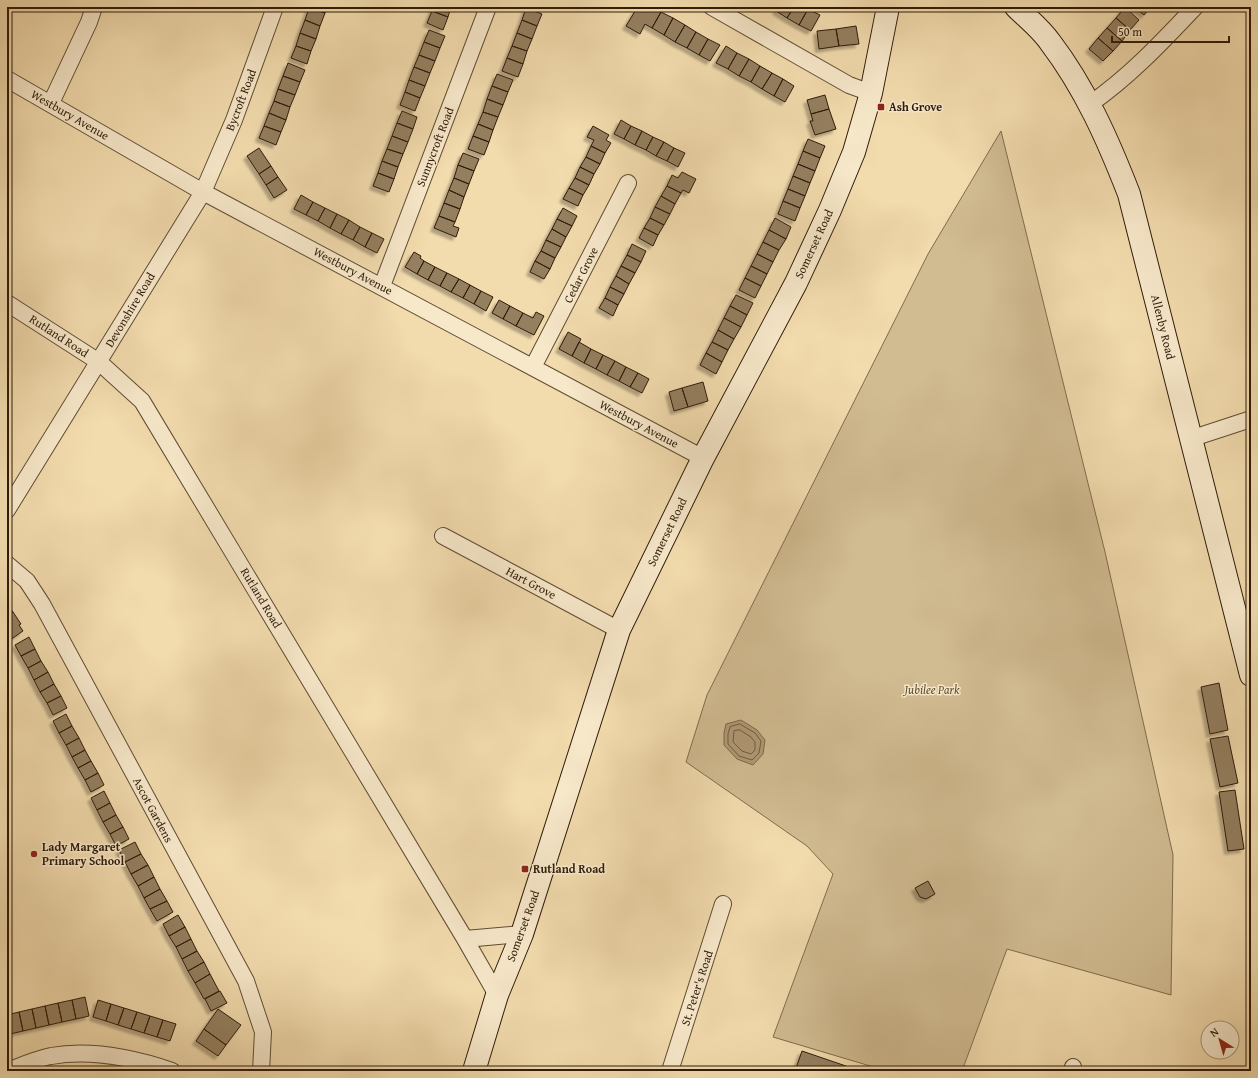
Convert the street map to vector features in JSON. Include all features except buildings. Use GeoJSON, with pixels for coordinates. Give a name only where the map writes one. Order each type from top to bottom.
{"type":"FeatureCollection","features":[{"type":"Feature","properties":{"kind":"street"},"geometry":{"type":"LineString","coordinates":[[51,103],[89,22],[94,7]]}},
{"type":"Feature","properties":{"kind":"street","name":"Bycroft Road"},"geometry":{"type":"LineString","coordinates":[[203,192],[234,120],[275,7]]}},
{"type":"Feature","properties":{"kind":"street","name":"Sunnycroft Road"},"geometry":{"type":"LineString","coordinates":[[382,286],[488,7]]}},
{"type":"Feature","properties":{"kind":"street"},"geometry":{"type":"LineString","coordinates":[[712,7],[849,86],[871,93]]}},
{"type":"Feature","properties":{"kind":"street","name":"Somerset Road"},"geometry":{"type":"LineString","coordinates":[[474,1071],[497,995],[522,934],[619,630],[703,458],[796,283],[830,210],[854,152],[871,93],[888,7]]}},
{"type":"Feature","properties":{"kind":"street","name":"Allenby Road"},"geometry":{"type":"LineString","coordinates":[[1016,7],[1049,40],[1090,104],[1111,149],[1129,194],[1251,675]]}},
{"type":"Feature","properties":{"kind":"street"},"geometry":{"type":"LineString","coordinates":[[1090,104],[1109,91],[1162,42],[1195,7]]}},
{"type":"Feature","properties":{"kind":"street","name":"Westbury Avenue"},"geometry":{"type":"LineString","coordinates":[[7,79],[203,192],[703,458]]}},
{"type":"Feature","properties":{"kind":"street","name":"Cedar Grove"},"geometry":{"type":"LineString","coordinates":[[533,367],[628,183]]}},
{"type":"Feature","properties":{"kind":"street","name":"Devonshire Road"},"geometry":{"type":"LineString","coordinates":[[7,510],[203,192]]}},
{"type":"Feature","properties":{"kind":"street","name":"Rutland Road"},"geometry":{"type":"LineString","coordinates":[[7,303],[99,362],[142,400],[465,939],[497,995]]}},
{"type":"Feature","properties":{"kind":"street"},"geometry":{"type":"LineString","coordinates":[[1190,439],[1251,419]]}},
{"type":"Feature","properties":{"kind":"street","name":"Hart Grove"},"geometry":{"type":"LineString","coordinates":[[443,536],[619,630]]}},
{"type":"Feature","properties":{"kind":"street","name":"Ascot Gardens"},"geometry":{"type":"LineString","coordinates":[[7,564],[27,581],[42,604],[246,981],[263,1032],[261,1071]]}},
{"type":"Feature","properties":{"kind":"street","name":"St. Peter's Road"},"geometry":{"type":"LineString","coordinates":[[670,1071],[723,904]]}},
{"type":"Feature","properties":{"kind":"street"},"geometry":{"type":"LineString","coordinates":[[465,939],[522,934]]}},
{"type":"Feature","properties":{"kind":"street"},"geometry":{"type":"LineString","coordinates":[[8,1071],[23,1064],[52,1056],[85,1054],[147,1062],[172,1071]]}},
{"type":"Feature","properties":{"kind":"green space","name":"Jubilee Park"},"geometry":{"type":"Polygon","coordinates":[[[1001,131],[1105,552],[1173,855],[1171,995],[1007,949],[962,1071],[887,1071],[773,1037],[833,874],[807,846],[686,762],[707,695],[928,254],[1001,131]]]}},
{"type":"Feature","properties":{"kind":"water"},"geometry":{"type":"Polygon","coordinates":[[[741,720],[757,730],[765,740],[763,754],[753,765],[737,759],[724,745],[726,724],[741,720]]]}},
{"type":"Feature","properties":{"kind":"place","name":"Ash Grove"},"geometry":{"type":"Point","coordinates":[881,107]}},
{"type":"Feature","properties":{"kind":"place","name":"Lady Margaret Primary School"},"geometry":{"type":"Point","coordinates":[34,854]}},
{"type":"Feature","properties":{"kind":"place","name":"Rutland Road"},"geometry":{"type":"Point","coordinates":[525,869]}}]}
